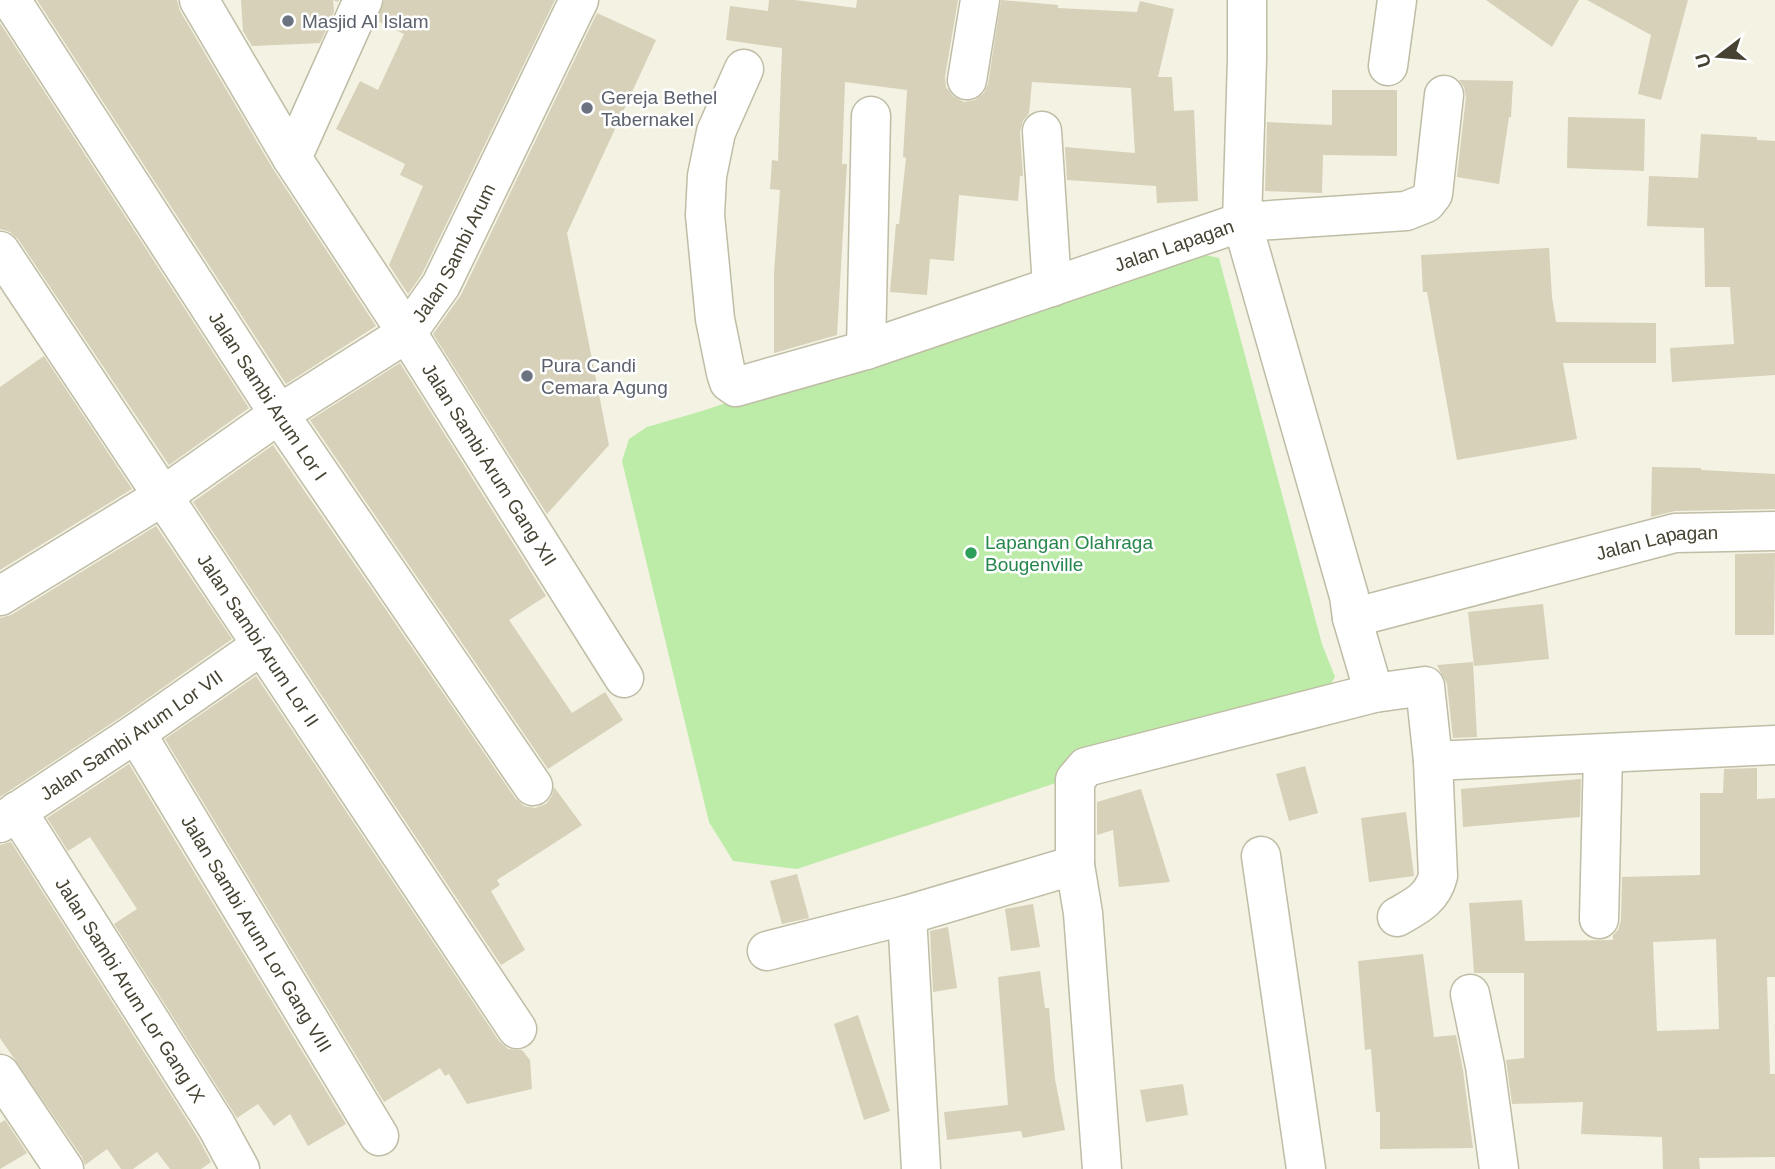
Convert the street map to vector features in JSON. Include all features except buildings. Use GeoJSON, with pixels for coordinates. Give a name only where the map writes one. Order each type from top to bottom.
{"type":"FeatureCollection","features":[{"type":"Feature","properties":{"kind":"street","name":"Jalan Sambi Arum Lor I"},"geometry":{"type":"LineString","coordinates":[[11,0],[279,414],[533,786]]}},
{"type":"Feature","properties":{"kind":"street","name":"Jalan Sambi Arum Gang XII"},"geometry":{"type":"LineString","coordinates":[[199,0],[292,158],[407,333],[624,678]]}},
{"type":"Feature","properties":{"kind":"street"},"geometry":{"type":"LineString","coordinates":[[292,158],[363,0]]}},
{"type":"Feature","properties":{"kind":"street","name":"Jalan Sambi Arum"},"geometry":{"type":"LineString","coordinates":[[0,596],[163,496],[279,414],[407,333],[441,285],[579,0]]}},
{"type":"Feature","properties":{"kind":"street"},"geometry":{"type":"LineString","coordinates":[[967,80],[980,0]]}},
{"type":"Feature","properties":{"kind":"street"},"geometry":{"type":"LineString","coordinates":[[1247,0],[1242,222],[1406,211],[1426,203],[1433,194],[1444,96]]}},
{"type":"Feature","properties":{"kind":"street"},"geometry":{"type":"LineString","coordinates":[[1388,65],[1396,0]]}},
{"type":"Feature","properties":{"kind":"street","name":"Jalan Lapagan"},"geometry":{"type":"LineString","coordinates":[[744,69],[716,132],[708,176],[705,215],[715,320],[729,382],[736,387],[866,350],[1242,222],[1349,596],[1352,618],[1675,533],[1775,531]]}},
{"type":"Feature","properties":{"kind":"street"},"geometry":{"type":"LineString","coordinates":[[866,350],[871,116]]}},
{"type":"Feature","properties":{"kind":"street"},"geometry":{"type":"LineString","coordinates":[[1042,131],[1052,288]]}},
{"type":"Feature","properties":{"kind":"street","name":"Jalan Sambi Arum Lor II"},"geometry":{"type":"LineString","coordinates":[[0,251],[18,306],[163,496],[517,1029]]}},
{"type":"Feature","properties":{"kind":"street"},"geometry":{"type":"LineString","coordinates":[[1352,618],[1374,693]]}},
{"type":"Feature","properties":{"kind":"street","name":"Jalan Sambi Arum Lor VII"},"geometry":{"type":"LineString","coordinates":[[8,817],[136,733],[262,645]]}},
{"type":"Feature","properties":{"kind":"street"},"geometry":{"type":"LineString","coordinates":[[1102,1169],[1083,913],[1074,865],[1075,780],[1086,767],[1374,693],[1425,686],[1433,761],[1438,876],[1435,888],[1427,899],[1397,917]]}},
{"type":"Feature","properties":{"kind":"street","name":"Jalan Sambi Arum Lor Gang VIII"},"geometry":{"type":"LineString","coordinates":[[136,733],[379,1136]]}},
{"type":"Feature","properties":{"kind":"street"},"geometry":{"type":"LineString","coordinates":[[1433,761],[1775,745]]}},
{"type":"Feature","properties":{"kind":"street"},"geometry":{"type":"LineString","coordinates":[[1599,919],[1603,755]]}},
{"type":"Feature","properties":{"kind":"street","name":"Jalan Sambi Arum Lor Gang IX"},"geometry":{"type":"LineString","coordinates":[[8,817],[216,1125],[240,1169]]}},
{"type":"Feature","properties":{"kind":"street"},"geometry":{"type":"LineString","coordinates":[[1261,856],[1306,1169]]}},
{"type":"Feature","properties":{"kind":"street"},"geometry":{"type":"LineString","coordinates":[[767,951],[907,915],[1074,865]]}},
{"type":"Feature","properties":{"kind":"street"},"geometry":{"type":"LineString","coordinates":[[907,915],[921,1169]]}},
{"type":"Feature","properties":{"kind":"street"},"geometry":{"type":"LineString","coordinates":[[1470,994],[1485,1066],[1499,1169]]}},
{"type":"Feature","properties":{"kind":"street"},"geometry":{"type":"LineString","coordinates":[[0,1074],[64,1169]]}},
{"type":"Feature","properties":{"kind":"green space","name":"Lapangan Olahraga Bougenville"},"geometry":{"type":"Polygon","coordinates":[[[1192,252],[1219,258],[1322,644],[1335,677],[1326,693],[797,869],[733,861],[709,822],[622,461],[629,439],[647,427],[1159,258],[1192,252]]]}},
{"type":"Feature","properties":{"kind":"place","name":"Masjid Al Islam"},"geometry":{"type":"Point","coordinates":[288,21]}},
{"type":"Feature","properties":{"kind":"place","name":"Gereja Bethel Tabernakel"},"geometry":{"type":"Point","coordinates":[587,108]}},
{"type":"Feature","properties":{"kind":"place","name":"Pura Candi Cemara Agung"},"geometry":{"type":"Point","coordinates":[527,376]}},
{"type":"Feature","properties":{"kind":"place","name":"Lapangan Olahraga Bougenville"},"geometry":{"type":"Point","coordinates":[971,553]}}]}
